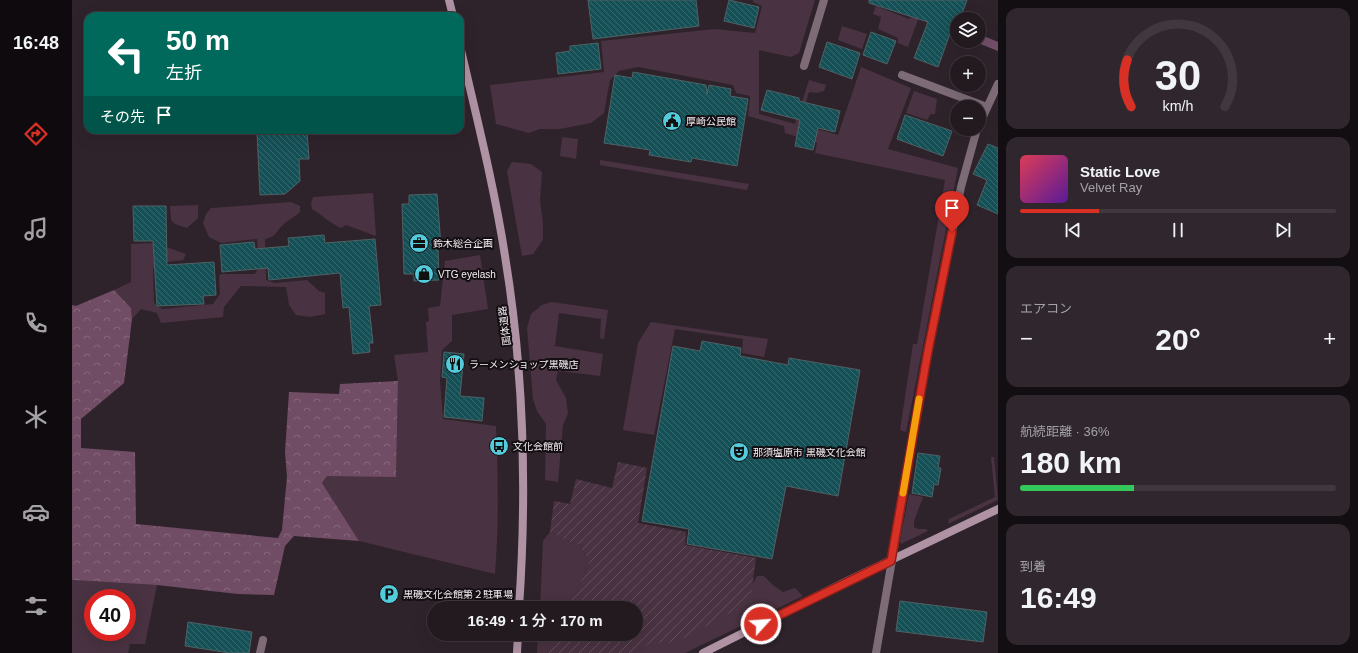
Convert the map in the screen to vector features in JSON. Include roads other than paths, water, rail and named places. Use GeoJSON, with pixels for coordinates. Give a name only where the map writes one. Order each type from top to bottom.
{"type":"FeatureCollection","features":[{"type":"Feature","properties":{"kind":"street"},"geometry":{"type":"LineString","coordinates":[[449,0],[452,12]]}},
{"type":"Feature","properties":{"kind":"street"},"geometry":{"type":"LineString","coordinates":[[804,66],[824,0]]}},
{"type":"Feature","properties":{"kind":"street","name":"国体道路"},"geometry":{"type":"LineString","coordinates":[[464,64],[505,255],[516,342],[524,452],[520,601]]}},
{"type":"Feature","properties":{"kind":"street"},"geometry":{"type":"LineString","coordinates":[[902,75],[987,107],[998,84]]}},
{"type":"Feature","properties":{"kind":"street"},"geometry":{"type":"LineString","coordinates":[[876,653],[931,336],[961,187],[975,136]]}},
{"type":"Feature","properties":{"kind":"street"},"geometry":{"type":"LineString","coordinates":[[703,653],[847,581],[998,509]]}},
{"type":"Feature","properties":{"kind":"street"},"geometry":{"type":"LineString","coordinates":[[260,653],[263,640]]}},
{"type":"Feature","properties":{"kind":"street"},"geometry":{"type":"LineString","coordinates":[[517,653],[518,641]]}},
{"type":"Feature","properties":{"kind":"place","name":"厚崎公民館"},"geometry":{"type":"Point","coordinates":[672,121]}},
{"type":"Feature","properties":{"kind":"place","name":"鈴木総合企画"},"geometry":{"type":"Point","coordinates":[419,243]}},
{"type":"Feature","properties":{"kind":"place","name":"VTG eyelash"},"geometry":{"type":"Point","coordinates":[424,274]}},
{"type":"Feature","properties":{"kind":"place","name":"ラーメンショップ黒磯店"},"geometry":{"type":"Point","coordinates":[455,364]}},
{"type":"Feature","properties":{"kind":"place","name":"文化会館前"},"geometry":{"type":"Point","coordinates":[499,446]}},
{"type":"Feature","properties":{"kind":"place","name":"那須塩原市 黒磯文化会館"},"geometry":{"type":"Point","coordinates":[739,452]}},
{"type":"Feature","properties":{"kind":"place","name":"黒磯文化会館第２駐車場"},"geometry":{"type":"Point","coordinates":[389,594]}}]}
